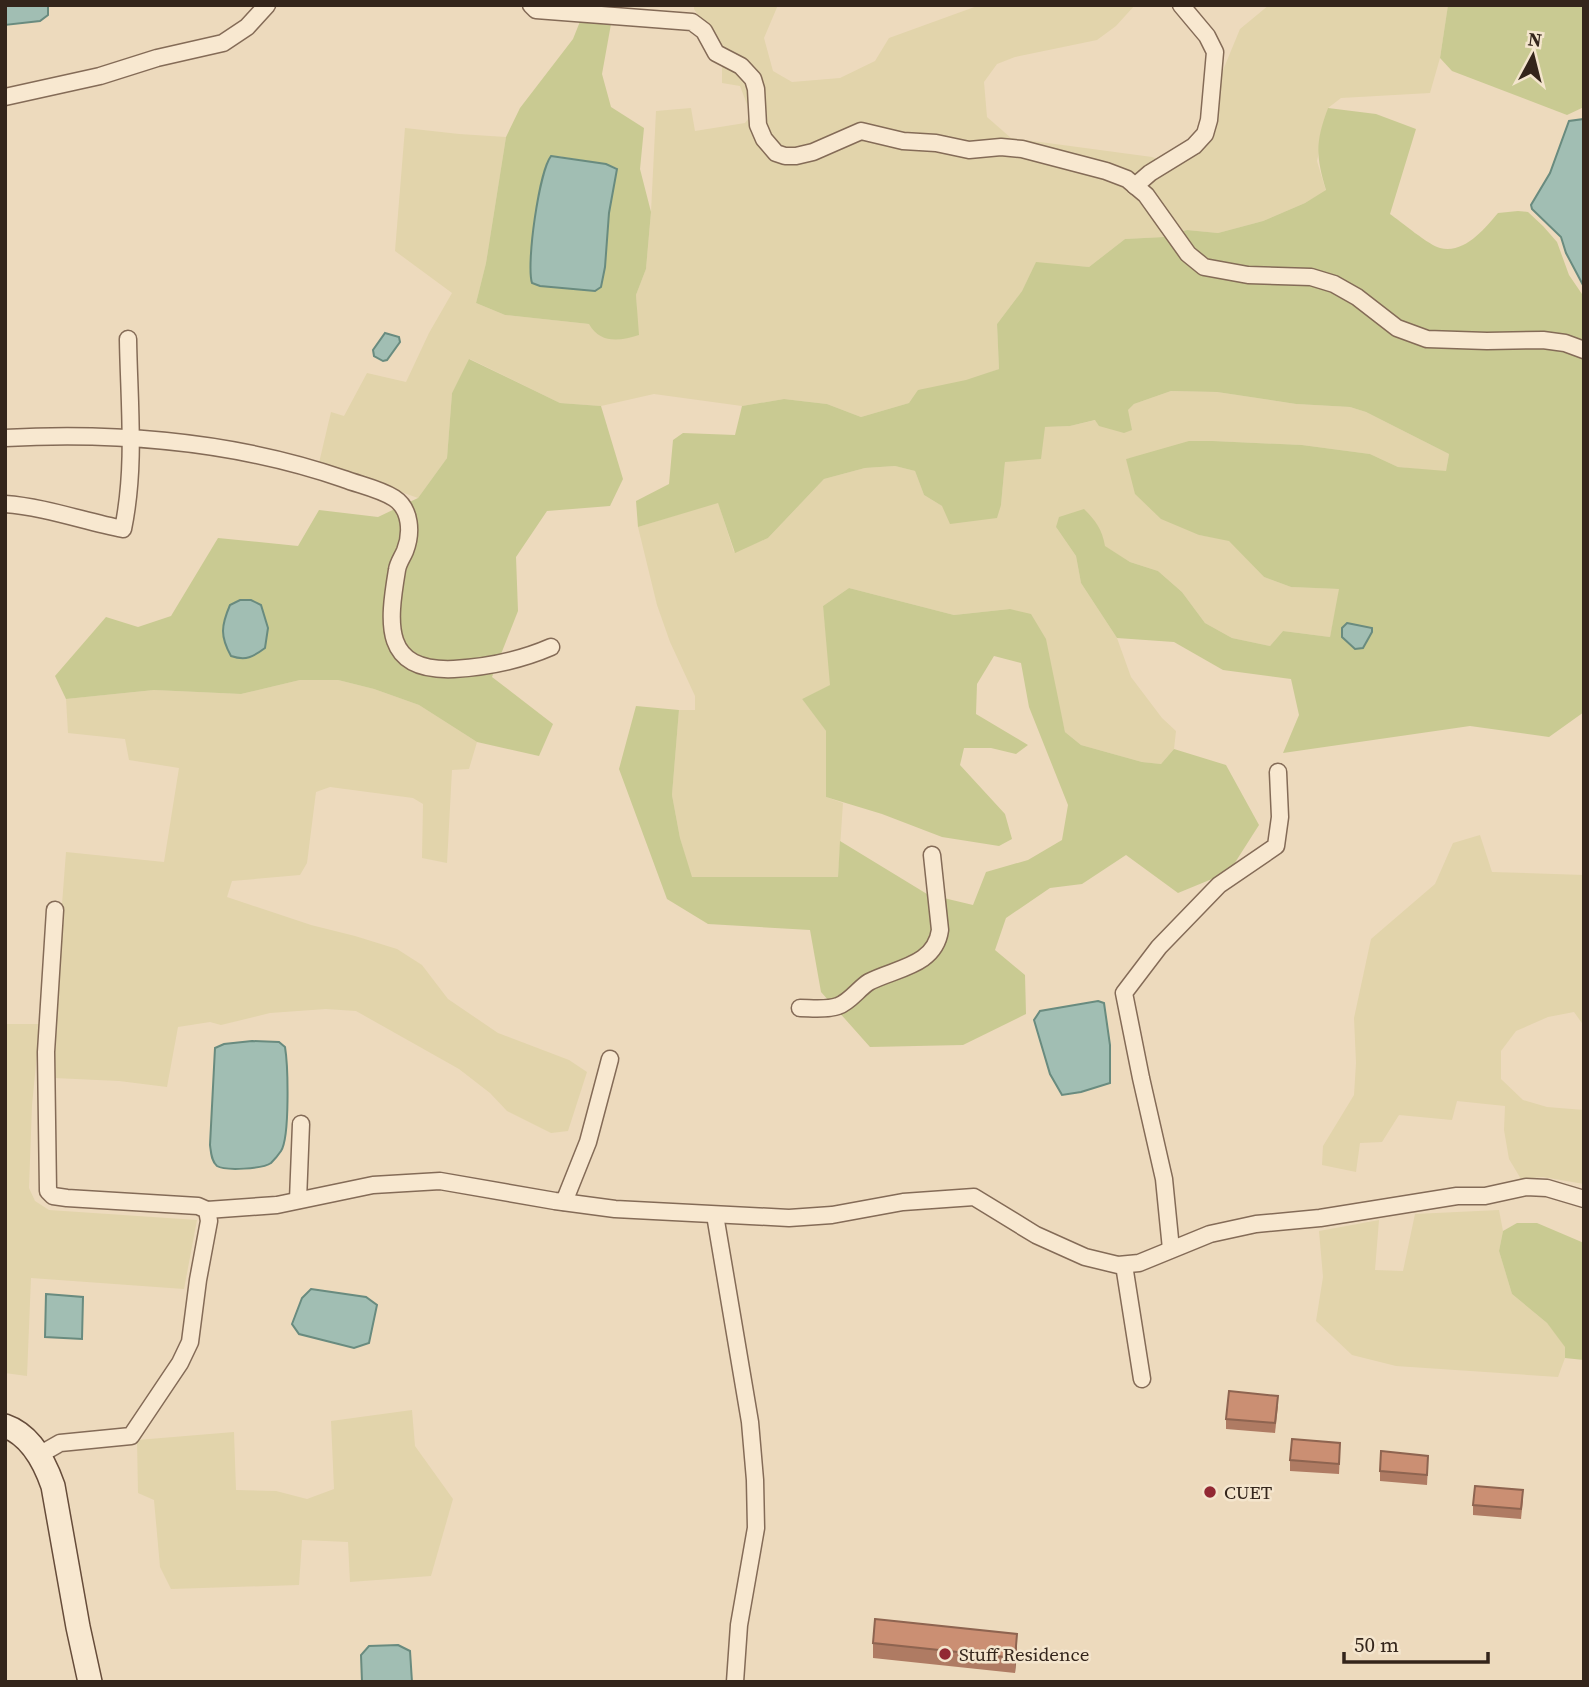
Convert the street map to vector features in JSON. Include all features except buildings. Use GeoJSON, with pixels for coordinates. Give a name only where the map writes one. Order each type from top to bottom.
{"type":"FeatureCollection","features":[{"type":"Feature","properties":{"kind":"main road"},"geometry":{"type":"LineString","coordinates":[[5,1426],[20,1435],[39,1455],[53,1486],[68,1578],[90,1682]]}},
{"type":"Feature","properties":{"kind":"street"},"geometry":{"type":"LineString","coordinates":[[5,97],[100,76],[157,58],[223,43],[247,27],[267,5]]}},
{"type":"Feature","properties":{"kind":"street"},"geometry":{"type":"LineString","coordinates":[[531,5],[536,10],[692,22],[704,31],[716,53],[741,66],[753,79],[758,125],[764,139],[776,153],[785,156],[813,152],[861,131],[903,141],[936,143],[969,150],[1001,147],[1023,149],[1127,179],[1146,195],[1188,254],[1204,267],[1248,275],[1311,277],[1334,284],[1397,328],[1427,339],[1543,340],[1565,343],[1584,350]]}},
{"type":"Feature","properties":{"kind":"street"},"geometry":{"type":"LineString","coordinates":[[1135,186],[1150,173],[1194,146],[1205,134],[1209,120],[1215,52],[1181,5]]}},
{"type":"Feature","properties":{"kind":"street"},"geometry":{"type":"LineString","coordinates":[[5,504],[37,507],[60,515],[123,528],[129,500],[133,440],[129,416],[128,339]]}},
{"type":"Feature","properties":{"kind":"street"},"geometry":{"type":"LineString","coordinates":[[5,438],[50,436],[194,444],[311,468],[394,498],[406,512],[408,539],[397,568],[391,634],[395,643],[412,662],[424,667],[459,669],[514,660],[551,647]]}},
{"type":"Feature","properties":{"kind":"street"},"geometry":{"type":"LineString","coordinates":[[1171,1249],[1164,1179],[1140,1078],[1124,993],[1159,947],[1219,885],[1276,846],[1280,817],[1278,772]]}},
{"type":"Feature","properties":{"kind":"street"},"geometry":{"type":"LineString","coordinates":[[800,1008],[839,1006],[868,983],[931,953],[939,943],[940,930],[932,855]]}},
{"type":"Feature","properties":{"kind":"street"},"geometry":{"type":"LineString","coordinates":[[55,910],[46,1052],[48,1191],[53,1196],[198,1206],[207,1210],[277,1205],[373,1185],[440,1181],[615,1209],[789,1218],[832,1215],[903,1202],[974,1197],[1036,1235],[1085,1257],[1124,1265],[1139,1263],[1210,1234],[1256,1224],[1334,1216],[1457,1196],[1485,1196],[1527,1187],[1547,1188],[1584,1199]]}},
{"type":"Feature","properties":{"kind":"street"},"geometry":{"type":"LineString","coordinates":[[564,1202],[588,1142],[610,1059]]}},
{"type":"Feature","properties":{"kind":"street"},"geometry":{"type":"LineString","coordinates":[[298,1200],[301,1124]]}},
{"type":"Feature","properties":{"kind":"street"},"geometry":{"type":"LineString","coordinates":[[39,1455],[60,1443],[131,1436],[180,1363],[190,1342],[209,1221],[207,1210]]}},
{"type":"Feature","properties":{"kind":"street"},"geometry":{"type":"LineString","coordinates":[[715,1215],[750,1422],[755,1480],[756,1528],[739,1625],[735,1682]]}},
{"type":"Feature","properties":{"kind":"street"},"geometry":{"type":"LineString","coordinates":[[1124,1265],[1142,1379]]}},
{"type":"Feature","properties":{"kind":"shaded area"},"geometry":{"type":"Polygon","coordinates":[[[5,5],[48,5],[48,15],[40,21],[5,25],[5,5]]]}},
{"type":"Feature","properties":{"kind":"shaded area"},"geometry":{"type":"Polygon","coordinates":[[[694,5],[778,5],[764,38],[773,71],[792,82],[840,78],[875,61],[889,38],[980,5],[1135,5],[1116,26],[1097,40],[1015,57],[997,64],[984,82],[987,117],[1011,138],[1152,157],[1175,166],[1218,106],[1221,75],[1240,29],[1269,5],[1448,5],[1440,58],[1430,93],[1341,98],[1328,108],[1317,161],[1326,191],[1263,221],[1218,233],[1187,230],[1164,237],[1125,239],[1089,267],[1036,263],[1022,291],[997,324],[999,369],[909,403],[861,417],[827,404],[784,399],[742,406],[654,394],[601,406],[560,403],[470,359],[452,393],[447,458],[418,498],[319,463],[331,412],[344,416],[367,373],[406,382],[452,293],[395,251],[405,128],[506,137],[486,263],[476,303],[505,315],[589,324],[637,311],[636,295],[646,269],[656,111],[691,108],[695,131],[745,123],[751,115],[740,86],[722,83],[722,52],[694,5]]]}},
{"type":"Feature","properties":{"kind":"shaded area"},"geometry":{"type":"Polygon","coordinates":[[[1584,119],[1584,287],[1566,253],[1561,237],[1531,205],[1550,173],[1569,121],[1584,119]]]}},
{"type":"Feature","properties":{"kind":"shaded area"},"geometry":{"type":"Polygon","coordinates":[[[551,156],[606,164],[617,169],[609,213],[605,267],[601,287],[595,291],[532,283],[531,257],[535,218],[542,180],[551,156]]]}},
{"type":"Feature","properties":{"kind":"shaded area"},"geometry":{"type":"Polygon","coordinates":[[[385,333],[399,337],[400,342],[387,360],[383,361],[374,356],[373,350],[385,333]]]}},
{"type":"Feature","properties":{"kind":"shaded area"},"geometry":{"type":"Polygon","coordinates":[[[1171,391],[1217,392],[1296,404],[1350,407],[1366,412],[1449,454],[1446,472],[1398,467],[1370,454],[1302,445],[1213,441],[1126,459],[1199,535],[1229,540],[1264,577],[1291,587],[1340,589],[1330,637],[1283,631],[1270,646],[1232,638],[1205,623],[1182,592],[1158,571],[1130,562],[1104,546],[1056,527],[1076,556],[1081,583],[1117,638],[1131,677],[1162,718],[1176,731],[1174,749],[1161,764],[1142,762],[1081,745],[1065,732],[1057,698],[1010,609],[954,615],[849,588],[823,606],[831,685],[802,699],[826,731],[826,797],[843,803],[838,877],[691,877],[672,795],[679,710],[695,710],[695,696],[670,642],[657,605],[638,527],[718,502],[734,552],[768,538],[824,479],[865,468],[895,466],[915,471],[924,495],[942,506],[1001,505],[1005,462],[1045,427],[1070,426],[1096,420],[1128,410],[1134,404],[1171,391]]]}},
{"type":"Feature","properties":{"kind":"shaded area"},"geometry":{"type":"Polygon","coordinates":[[[240,600],[251,600],[261,605],[268,628],[265,648],[245,658],[231,656],[223,637],[223,625],[230,605],[240,600]]]}},
{"type":"Feature","properties":{"kind":"shaded area"},"geometry":{"type":"Polygon","coordinates":[[[1347,623],[1372,628],[1363,648],[1355,649],[1342,637],[1342,628],[1347,623]]]}},
{"type":"Feature","properties":{"kind":"shaded area"},"geometry":{"type":"Polygon","coordinates":[[[300,680],[338,680],[374,689],[419,705],[477,742],[469,769],[452,770],[447,863],[422,858],[423,804],[413,798],[330,787],[316,792],[307,863],[300,875],[232,881],[227,897],[311,925],[397,949],[422,965],[448,999],[498,1033],[569,1060],[587,1072],[568,1131],[551,1133],[507,1111],[490,1093],[459,1069],[356,1011],[326,1009],[270,1013],[221,1025],[210,1022],[178,1027],[167,1087],[119,1081],[54,1078],[54,1009],[66,852],[164,862],[179,768],[129,760],[125,739],[68,733],[66,699],[154,690],[241,694],[300,680]]]}},
{"type":"Feature","properties":{"kind":"shaded area"},"geometry":{"type":"Polygon","coordinates":[[[1480,835],[1492,872],[1584,875],[1584,1026],[1574,1012],[1548,1017],[1516,1031],[1501,1051],[1501,1079],[1523,1100],[1547,1107],[1584,1110],[1584,1184],[1543,1177],[1521,1179],[1509,1159],[1504,1130],[1505,1106],[1457,1101],[1452,1120],[1399,1115],[1382,1142],[1360,1143],[1356,1172],[1322,1165],[1323,1146],[1354,1095],[1354,1018],[1371,939],[1435,884],[1453,843],[1480,835]]]}},
{"type":"Feature","properties":{"kind":"shaded area"},"geometry":{"type":"Polygon","coordinates":[[[1098,1001],[1104,1003],[1110,1045],[1110,1083],[1062,1095],[1050,1074],[1034,1020],[1040,1011],[1098,1001]]]}},
{"type":"Feature","properties":{"kind":"shaded area"},"geometry":{"type":"Polygon","coordinates":[[[5,1024],[40,1024],[32,1105],[29,1188],[35,1201],[49,1210],[197,1220],[184,1289],[31,1278],[27,1376],[5,1373],[5,1024]]]}},
{"type":"Feature","properties":{"kind":"shaded area"},"geometry":{"type":"Polygon","coordinates":[[[279,1042],[285,1047],[288,1100],[284,1143],[279,1154],[267,1165],[244,1169],[221,1168],[214,1162],[210,1145],[215,1048],[224,1044],[279,1042]]]}},
{"type":"Feature","properties":{"kind":"shaded area"},"geometry":{"type":"Polygon","coordinates":[[[1499,1210],[1503,1231],[1499,1251],[1512,1294],[1547,1323],[1566,1347],[1558,1377],[1396,1366],[1352,1355],[1316,1321],[1323,1277],[1319,1231],[1379,1220],[1375,1270],[1403,1271],[1415,1214],[1499,1210]]]}},
{"type":"Feature","properties":{"kind":"shaded area"},"geometry":{"type":"Polygon","coordinates":[[[311,1289],[366,1297],[377,1305],[369,1343],[354,1348],[299,1334],[292,1324],[302,1298],[311,1289]]]}},
{"type":"Feature","properties":{"kind":"shaded area"},"geometry":{"type":"Polygon","coordinates":[[[46,1294],[83,1297],[82,1339],[45,1337],[46,1294]]]}},
{"type":"Feature","properties":{"kind":"shaded area"},"geometry":{"type":"Polygon","coordinates":[[[412,1410],[415,1446],[453,1499],[431,1576],[350,1582],[348,1542],[302,1540],[299,1585],[171,1589],[160,1567],[154,1500],[138,1493],[137,1440],[234,1432],[236,1490],[276,1491],[307,1499],[334,1489],[331,1421],[412,1410]]]}},
{"type":"Feature","properties":{"kind":"shaded area"},"geometry":{"type":"Polygon","coordinates":[[[398,1645],[410,1651],[412,1682],[362,1682],[361,1655],[369,1646],[398,1645]]]}},
{"type":"Feature","properties":{"kind":"green space"},"geometry":{"type":"Polygon","coordinates":[[[522,5],[593,5],[611,24],[602,74],[611,107],[644,128],[640,169],[651,212],[646,269],[636,295],[639,335],[625,339],[605,338],[589,324],[505,315],[476,303],[486,263],[506,137],[520,108],[573,39],[581,19],[536,16],[522,5]],[[557,156],[547,162],[534,231],[540,286],[595,291],[617,168],[557,156]]]}},
{"type":"Feature","properties":{"kind":"green space"},"geometry":{"type":"Polygon","coordinates":[[[1448,5],[1584,5],[1584,107],[1567,115],[1452,71],[1440,58],[1448,5]]]}},
{"type":"Feature","properties":{"kind":"green space"},"geometry":{"type":"Polygon","coordinates":[[[1328,108],[1376,114],[1416,129],[1390,214],[1415,233],[1429,243],[1449,249],[1473,239],[1498,213],[1528,212],[1557,242],[1569,275],[1584,297],[1584,712],[1549,737],[1470,726],[1283,753],[1299,715],[1291,679],[1223,670],[1174,642],[1117,638],[1081,583],[1076,556],[1056,527],[1059,517],[1084,509],[1098,526],[1105,546],[1130,562],[1158,571],[1182,592],[1205,623],[1232,638],[1270,646],[1283,631],[1330,637],[1339,589],[1291,587],[1264,577],[1229,541],[1199,535],[1161,519],[1135,494],[1126,459],[1189,441],[1213,441],[1302,445],[1370,454],[1398,467],[1446,471],[1449,454],[1366,412],[1350,407],[1296,404],[1217,392],[1171,391],[1134,404],[1128,410],[1132,430],[1124,433],[1099,426],[1095,420],[1070,426],[1045,427],[1041,459],[1005,462],[1001,505],[997,518],[950,524],[942,506],[924,495],[915,471],[895,466],[865,468],[824,479],[768,538],[735,553],[718,503],[638,527],[636,501],[669,484],[673,440],[683,433],[735,435],[742,406],[784,399],[827,404],[861,417],[909,403],[918,390],[966,380],[999,369],[997,324],[1022,291],[1036,262],[1089,267],[1125,239],[1164,237],[1187,230],[1218,233],[1263,221],[1305,203],[1326,190],[1318,149],[1328,108]]]}},
{"type":"Feature","properties":{"kind":"green space"},"geometry":{"type":"Polygon","coordinates":[[[469,359],[560,403],[601,406],[623,479],[610,506],[547,511],[516,557],[518,611],[492,677],[553,724],[539,756],[477,742],[419,705],[338,680],[300,680],[241,694],[154,690],[66,699],[55,676],[106,617],[138,627],[171,616],[218,538],[298,546],[319,510],[378,517],[418,498],[447,458],[452,393],[469,359]]]}},
{"type":"Feature","properties":{"kind":"green space"},"geometry":{"type":"Polygon","coordinates":[[[849,588],[954,615],[1010,609],[1031,614],[1046,639],[1065,732],[1081,745],[1142,762],[1161,764],[1174,749],[1226,765],[1259,825],[1229,872],[1178,893],[1126,855],[1082,884],[1050,888],[1006,918],[995,950],[1025,975],[1026,1014],[963,1045],[870,1047],[821,992],[810,930],[708,924],[667,899],[619,769],[636,706],[679,710],[672,795],[680,838],[692,877],[838,877],[840,841],[927,894],[973,905],[986,872],[1028,860],[1062,840],[1068,805],[1029,707],[1021,663],[994,656],[977,684],[976,714],[1028,745],[1016,754],[991,748],[964,748],[960,765],[1005,814],[1012,839],[999,846],[942,837],[882,814],[826,797],[826,731],[802,699],[830,685],[823,606],[849,588]]]}},
{"type":"Feature","properties":{"kind":"green space"},"geometry":{"type":"Polygon","coordinates":[[[1517,1223],[1537,1223],[1584,1243],[1584,1360],[1565,1358],[1565,1347],[1547,1323],[1512,1294],[1499,1251],[1503,1231],[1517,1223]]]}},
{"type":"Feature","properties":{"kind":"place","name":"CUET"},"geometry":{"type":"Point","coordinates":[1210,1492]}},
{"type":"Feature","properties":{"kind":"place","name":"Stuff Residence"},"geometry":{"type":"Point","coordinates":[945,1654]}}]}
